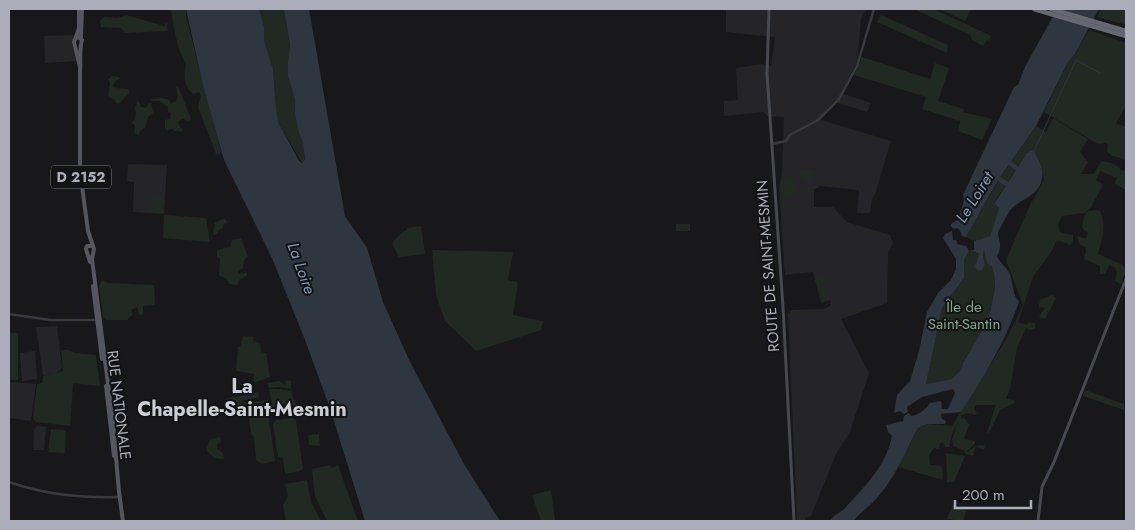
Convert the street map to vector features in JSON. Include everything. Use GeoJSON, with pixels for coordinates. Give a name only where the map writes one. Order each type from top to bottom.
{"type":"FeatureCollection","features":[{"type":"Feature","properties":{"kind":"highway"},"geometry":{"type":"LineString","coordinates":[[1034,9],[1126,31]]}},
{"type":"Feature","properties":{"kind":"highway"},"geometry":{"type":"LineString","coordinates":[[1051,9],[1126,36]]}},
{"type":"Feature","properties":{"kind":"main road"},"geometry":{"type":"LineString","coordinates":[[78,38],[82,40],[78,44],[74,40],[78,38],[81,9]]}},
{"type":"Feature","properties":{"kind":"main road","name":"ROUTE DE SAINT-MESMIN"},"geometry":{"type":"LineString","coordinates":[[769,9],[767,74],[783,307],[794,521]]}},
{"type":"Feature","properties":{"kind":"main road","name":"D 2152"},"geometry":{"type":"LineString","coordinates":[[78,44],[82,65],[80,67],[80,171],[99,320]]}},
{"type":"Feature","properties":{"kind":"main road"},"geometry":{"type":"LineString","coordinates":[[87,252],[91,247]]}},
{"type":"Feature","properties":{"kind":"main road"},"geometry":{"type":"LineString","coordinates":[[87,252],[90,253],[91,247]]}},
{"type":"Feature","properties":{"kind":"main road","name":"D 2152"},"geometry":{"type":"LineString","coordinates":[[87,252],[90,259],[99,320]]}},
{"type":"Feature","properties":{"kind":"main road"},"geometry":{"type":"LineString","coordinates":[[1038,521],[1042,487],[1074,412],[1126,279]]}},
{"type":"Feature","properties":{"kind":"main road","name":"RUE NATIONALE"},"geometry":{"type":"LineString","coordinates":[[99,320],[123,521]]}},
{"type":"Feature","properties":{"kind":"street"},"geometry":{"type":"LineString","coordinates":[[772,144],[786,141],[790,135],[818,120],[839,99],[857,66],[874,9]]}},
{"type":"Feature","properties":{"kind":"street"},"geometry":{"type":"LineString","coordinates":[[9,314],[50,320],[99,320]]}},
{"type":"Feature","properties":{"kind":"street"},"geometry":{"type":"LineString","coordinates":[[9,482],[48,494],[76,496],[120,495]]}},
{"type":"Feature","properties":{"kind":"shaded area"},"geometry":{"type":"Polygon","coordinates":[[[726,9],[866,9],[861,19],[856,64],[841,93],[871,103],[867,112],[838,103],[835,100],[818,119],[891,141],[875,194],[872,198],[870,213],[857,213],[859,190],[819,186],[819,188],[814,189],[814,207],[833,207],[847,222],[890,235],[893,243],[888,253],[887,303],[841,319],[869,373],[850,432],[836,454],[811,516],[805,518],[805,521],[797,521],[788,314],[791,310],[825,309],[831,305],[830,300],[821,303],[813,272],[785,275],[779,189],[782,173],[784,117],[767,116],[764,112],[724,116],[724,101],[738,100],[736,68],[762,64],[771,66],[775,37],[726,32],[726,9]]]}},
{"type":"Feature","properties":{"kind":"shaded area"},"geometry":{"type":"Polygon","coordinates":[[[74,35],[72,42],[77,61],[45,63],[44,36],[74,35]]]}},
{"type":"Feature","properties":{"kind":"shaded area"},"geometry":{"type":"Polygon","coordinates":[[[128,164],[167,165],[164,214],[133,212],[134,182],[127,181],[128,164]]]}},
{"type":"Feature","properties":{"kind":"shaded area"},"geometry":{"type":"Polygon","coordinates":[[[57,326],[62,368],[55,374],[43,375],[36,327],[57,326]]]}},
{"type":"Feature","properties":{"kind":"shaded area"},"geometry":{"type":"Polygon","coordinates":[[[35,351],[37,379],[22,381],[20,353],[35,351]]]}},
{"type":"Feature","properties":{"kind":"shaded area"},"geometry":{"type":"Polygon","coordinates":[[[9,382],[36,384],[31,421],[9,418],[9,382]]]}},
{"type":"Feature","properties":{"kind":"shaded area"},"geometry":{"type":"Polygon","coordinates":[[[37,426],[46,427],[44,450],[33,450],[34,430],[37,426]]]}},
{"type":"Feature","properties":{"kind":"green space"},"geometry":{"type":"Polygon","coordinates":[[[171,9],[186,9],[186,17],[221,151],[219,155],[216,154],[198,107],[201,96],[199,92],[193,94],[186,84],[186,64],[174,30],[171,9]]]}},
{"type":"Feature","properties":{"kind":"green space"},"geometry":{"type":"Polygon","coordinates":[[[259,9],[284,9],[290,45],[288,76],[295,100],[298,130],[303,143],[305,159],[302,163],[278,122],[273,69],[264,40],[264,26],[259,9]]]}},
{"type":"Feature","properties":{"kind":"green space"},"geometry":{"type":"Polygon","coordinates":[[[914,9],[934,9],[991,36],[989,41],[987,40],[983,46],[972,40],[970,35],[914,9]]]}},
{"type":"Feature","properties":{"kind":"green space"},"geometry":{"type":"Polygon","coordinates":[[[939,9],[971,9],[965,21],[939,9]]]}},
{"type":"Feature","properties":{"kind":"green space"},"geometry":{"type":"Polygon","coordinates":[[[1101,9],[1126,9],[1126,25],[1097,17],[1101,9]]]}},
{"type":"Feature","properties":{"kind":"green space"},"geometry":{"type":"Polygon","coordinates":[[[126,15],[164,26],[167,22],[168,31],[125,33],[121,28],[101,27],[100,21],[104,17],[118,18],[126,15]]]}},
{"type":"Feature","properties":{"kind":"green space"},"geometry":{"type":"Polygon","coordinates":[[[881,15],[948,45],[947,53],[877,22],[881,15]]]}},
{"type":"Feature","properties":{"kind":"green space"},"geometry":{"type":"Polygon","coordinates":[[[1089,30],[1126,43],[1126,105],[1116,123],[1126,127],[1126,160],[1107,152],[1108,145],[1106,143],[1098,144],[1044,112],[1068,62],[1076,53],[1089,30]]]}},
{"type":"Feature","properties":{"kind":"green space"},"geometry":{"type":"Polygon","coordinates":[[[862,57],[930,79],[935,63],[949,68],[938,101],[964,109],[963,112],[992,119],[982,140],[958,131],[960,121],[922,109],[926,97],[854,75],[862,57]]]}},
{"type":"Feature","properties":{"kind":"green space"},"geometry":{"type":"Polygon","coordinates":[[[113,76],[120,79],[115,81],[113,86],[129,90],[129,93],[119,104],[114,99],[108,97],[110,83],[108,79],[113,76]]]}},
{"type":"Feature","properties":{"kind":"green space"},"geometry":{"type":"Polygon","coordinates":[[[178,86],[191,119],[189,121],[183,119],[178,122],[183,130],[181,132],[174,131],[173,128],[167,131],[165,120],[170,119],[171,113],[168,112],[168,107],[159,101],[152,101],[151,99],[162,98],[169,100],[171,104],[178,97],[176,87],[178,86]]]}},
{"type":"Feature","properties":{"kind":"green space"},"geometry":{"type":"Polygon","coordinates":[[[137,101],[141,107],[146,108],[151,103],[153,113],[148,117],[145,128],[140,131],[139,135],[134,133],[135,126],[132,122],[135,119],[137,101]]]}},
{"type":"Feature","properties":{"kind":"green space"},"geometry":{"type":"Polygon","coordinates":[[[1053,118],[1088,139],[1080,152],[1088,162],[1081,174],[1093,174],[1102,161],[1111,163],[1122,171],[1126,170],[1126,190],[1115,184],[1117,178],[1100,171],[1096,180],[1103,185],[1091,207],[1085,213],[1062,216],[1058,224],[1059,231],[1073,235],[1073,242],[1070,245],[1057,240],[1033,277],[1018,322],[1027,325],[1028,322],[1035,323],[1035,328],[1031,330],[1026,328],[1017,348],[1010,389],[1006,399],[1014,400],[1014,403],[1000,410],[989,433],[987,432],[996,405],[976,405],[974,409],[977,413],[975,415],[966,413],[961,416],[961,419],[964,418],[969,424],[964,439],[975,441],[974,445],[967,451],[975,446],[985,445],[984,449],[975,447],[973,456],[953,446],[952,439],[958,422],[952,434],[949,447],[945,447],[943,442],[940,443],[939,449],[934,448],[929,455],[930,465],[942,466],[943,480],[898,467],[918,428],[928,424],[952,426],[1007,338],[1023,305],[1006,260],[1030,205],[1044,180],[1039,159],[1033,150],[1027,153],[994,203],[999,208],[990,236],[974,241],[966,237],[999,179],[1036,126],[1046,132],[1053,118]]]}},
{"type":"Feature","properties":{"kind":"green space"},"geometry":{"type":"Polygon","coordinates":[[[798,168],[817,171],[817,173],[813,176],[811,182],[802,181],[796,170],[798,168]]]}},
{"type":"Feature","properties":{"kind":"green space"},"geometry":{"type":"Polygon","coordinates":[[[785,178],[794,178],[796,192],[789,197],[784,195],[783,183],[785,178]]]}},
{"type":"Feature","properties":{"kind":"green space"},"geometry":{"type":"Polygon","coordinates":[[[151,197],[164,197],[163,213],[150,212],[151,197]]]}},
{"type":"Feature","properties":{"kind":"green space"},"geometry":{"type":"Polygon","coordinates":[[[1088,211],[1100,211],[1103,222],[1098,254],[1123,265],[1126,271],[1121,284],[1115,281],[1117,272],[1114,267],[1109,265],[1105,274],[1100,274],[1100,266],[1084,259],[1085,247],[1080,245],[1077,237],[1086,238],[1088,233],[1082,226],[1085,214],[1088,211]]]}},
{"type":"Feature","properties":{"kind":"green space"},"geometry":{"type":"Polygon","coordinates":[[[164,215],[206,218],[210,242],[163,238],[164,215]]]}},
{"type":"Feature","properties":{"kind":"green space"},"geometry":{"type":"Polygon","coordinates":[[[224,218],[228,223],[224,224],[217,234],[213,235],[215,223],[224,218]]]}},
{"type":"Feature","properties":{"kind":"green space"},"geometry":{"type":"Polygon","coordinates":[[[676,224],[690,224],[690,231],[676,231],[676,224]]]}},
{"type":"Feature","properties":{"kind":"green space"},"geometry":{"type":"Polygon","coordinates":[[[421,226],[425,254],[399,257],[392,244],[393,242],[407,228],[421,226]]]}},
{"type":"Feature","properties":{"kind":"green space"},"geometry":{"type":"Polygon","coordinates":[[[241,238],[248,257],[244,260],[243,268],[238,271],[238,274],[247,273],[247,276],[240,279],[237,285],[229,284],[227,279],[219,275],[220,259],[217,257],[217,250],[230,247],[232,240],[241,238]]]}},
{"type":"Feature","properties":{"kind":"green space","name":"Île de Saint-Santin"},"geometry":{"type":"Polygon","coordinates":[[[984,249],[994,274],[995,288],[990,312],[984,328],[963,363],[961,370],[953,379],[926,384],[942,308],[964,278],[964,260],[969,251],[979,254],[979,258],[985,265],[984,249]]]}},
{"type":"Feature","properties":{"kind":"green space"},"geometry":{"type":"Polygon","coordinates":[[[432,250],[513,252],[508,280],[518,282],[513,315],[543,321],[541,330],[476,351],[445,321],[436,295],[432,250]]]}},
{"type":"Feature","properties":{"kind":"green space"},"geometry":{"type":"Polygon","coordinates":[[[824,276],[823,284],[826,296],[822,302],[815,278],[824,276]]]}},
{"type":"Feature","properties":{"kind":"green space"},"geometry":{"type":"Polygon","coordinates":[[[102,280],[108,283],[154,285],[155,305],[143,306],[143,314],[139,315],[137,307],[131,310],[133,314],[127,320],[106,320],[103,317],[99,286],[102,280]]]}},
{"type":"Feature","properties":{"kind":"green space"},"geometry":{"type":"Polygon","coordinates":[[[1052,295],[1056,298],[1045,319],[1039,317],[1045,308],[1039,307],[1040,300],[1052,295]]]}},
{"type":"Feature","properties":{"kind":"green space"},"geometry":{"type":"Polygon","coordinates":[[[9,333],[18,333],[18,380],[9,380],[9,333]]]}},
{"type":"Feature","properties":{"kind":"green space"},"geometry":{"type":"Polygon","coordinates":[[[243,336],[254,337],[253,341],[260,343],[261,352],[266,353],[270,377],[254,383],[254,374],[237,371],[238,347],[240,347],[243,336]]]}},
{"type":"Feature","properties":{"kind":"green space"},"geometry":{"type":"Polygon","coordinates":[[[61,350],[96,355],[100,386],[73,383],[70,426],[36,422],[33,418],[37,384],[42,383],[43,376],[63,371],[61,350]]]}},
{"type":"Feature","properties":{"kind":"green space"},"geometry":{"type":"Polygon","coordinates":[[[279,381],[286,385],[285,381],[291,381],[291,389],[269,388],[267,383],[279,381]]]}},
{"type":"Feature","properties":{"kind":"green space"},"geometry":{"type":"Polygon","coordinates":[[[269,389],[291,391],[297,408],[294,409],[294,412],[274,415],[269,389]]]}},
{"type":"Feature","properties":{"kind":"green space"},"geometry":{"type":"Polygon","coordinates":[[[1085,390],[1124,404],[1124,410],[1083,396],[1085,390]]]}},
{"type":"Feature","properties":{"kind":"green space"},"geometry":{"type":"Polygon","coordinates":[[[258,392],[259,397],[242,401],[242,403],[268,400],[268,402],[229,407],[229,403],[226,403],[226,399],[258,392]]]}},
{"type":"Feature","properties":{"kind":"green space"},"geometry":{"type":"Polygon","coordinates":[[[264,405],[267,407],[275,461],[262,464],[256,460],[254,437],[251,434],[248,410],[249,408],[264,405]]]}},
{"type":"Feature","properties":{"kind":"green space"},"geometry":{"type":"Polygon","coordinates":[[[293,418],[296,420],[303,469],[285,474],[283,459],[278,457],[273,424],[276,420],[293,418]]]}},
{"type":"Feature","properties":{"kind":"green space"},"geometry":{"type":"Polygon","coordinates":[[[51,429],[65,430],[65,453],[48,452],[51,429]]]}},
{"type":"Feature","properties":{"kind":"green space"},"geometry":{"type":"Polygon","coordinates":[[[319,434],[320,446],[309,445],[308,435],[319,434]]]}},
{"type":"Feature","properties":{"kind":"green space"},"geometry":{"type":"Polygon","coordinates":[[[219,437],[221,442],[217,445],[217,449],[223,453],[224,459],[214,458],[206,450],[210,440],[219,437]]]}},
{"type":"Feature","properties":{"kind":"green space"},"geometry":{"type":"Polygon","coordinates":[[[946,453],[965,456],[954,482],[947,482],[946,453]]]}},
{"type":"Feature","properties":{"kind":"green space"},"geometry":{"type":"Polygon","coordinates":[[[330,465],[331,468],[338,465],[358,521],[327,521],[315,496],[312,469],[330,465]]]}},
{"type":"Feature","properties":{"kind":"green space"},"geometry":{"type":"Polygon","coordinates":[[[307,480],[311,502],[321,521],[286,521],[283,505],[288,496],[285,484],[307,480]]]}},
{"type":"Feature","properties":{"kind":"green space"},"geometry":{"type":"Polygon","coordinates":[[[551,490],[555,521],[541,521],[532,495],[551,490]]]}},
{"type":"Feature","properties":{"kind":"green space"},"geometry":{"type":"Polygon","coordinates":[[[953,504],[966,511],[963,521],[947,519],[953,504]]]}},
{"type":"Feature","properties":{"kind":"water","name":"La Loire"},"geometry":{"type":"Polygon","coordinates":[[[186,9],[259,9],[264,26],[264,40],[273,69],[278,122],[299,161],[302,163],[305,159],[303,143],[298,130],[295,100],[288,76],[290,45],[284,9],[309,9],[345,216],[367,248],[383,302],[410,362],[464,464],[500,521],[365,521],[330,408],[305,340],[272,258],[224,160],[203,85],[186,9]]]}},
{"type":"Feature","properties":{"kind":"water","name":"Le Loiret"},"geometry":{"type":"Polygon","coordinates":[[[1057,9],[1099,9],[1075,54],[1068,62],[1036,126],[998,180],[966,237],[962,236],[960,230],[954,229],[951,224],[958,220],[964,200],[963,195],[1014,87],[1018,85],[1025,67],[1057,9]]]}},
{"type":"Feature","properties":{"kind":"water"},"geometry":{"type":"Polygon","coordinates":[[[1033,150],[1041,166],[1042,177],[1041,183],[1034,193],[1009,212],[998,233],[1000,246],[997,256],[1009,272],[1015,295],[1019,302],[993,359],[961,412],[941,414],[942,419],[946,421],[945,424],[927,424],[918,428],[892,478],[875,501],[853,521],[830,521],[860,492],[880,466],[892,436],[888,432],[886,425],[903,421],[904,416],[909,413],[911,416],[919,413],[930,403],[941,401],[942,409],[948,409],[955,393],[953,389],[922,397],[907,407],[908,412],[904,414],[900,411],[894,413],[897,395],[910,381],[919,351],[927,312],[938,293],[951,280],[956,269],[956,259],[943,238],[945,234],[952,231],[953,240],[956,240],[957,244],[966,246],[969,251],[974,250],[974,241],[990,236],[999,208],[994,204],[1027,153],[1033,150]],[[984,249],[985,265],[979,271],[975,267],[979,254],[969,251],[964,260],[964,278],[942,308],[926,384],[952,379],[961,370],[990,312],[995,288],[994,274],[992,267],[987,263],[984,249]]]}},
{"type":"Feature","properties":{"kind":"waterway"},"geometry":{"type":"LineString","coordinates":[[1034,151],[1076,60],[1100,73]]}},
{"type":"Feature","properties":{"kind":"waterway"},"geometry":{"type":"LineString","coordinates":[[1005,159],[1020,171]]}},
{"type":"Feature","properties":{"kind":"waterway","name":"Le Loiret"},"geometry":{"type":"LineString","coordinates":[[996,177],[1010,186]]}},
{"type":"Feature","properties":{"kind":"district","name":"La Chapelle-Saint-Mesmin"},"geometry":{"type":"Point","coordinates":[242,398]}}]}
